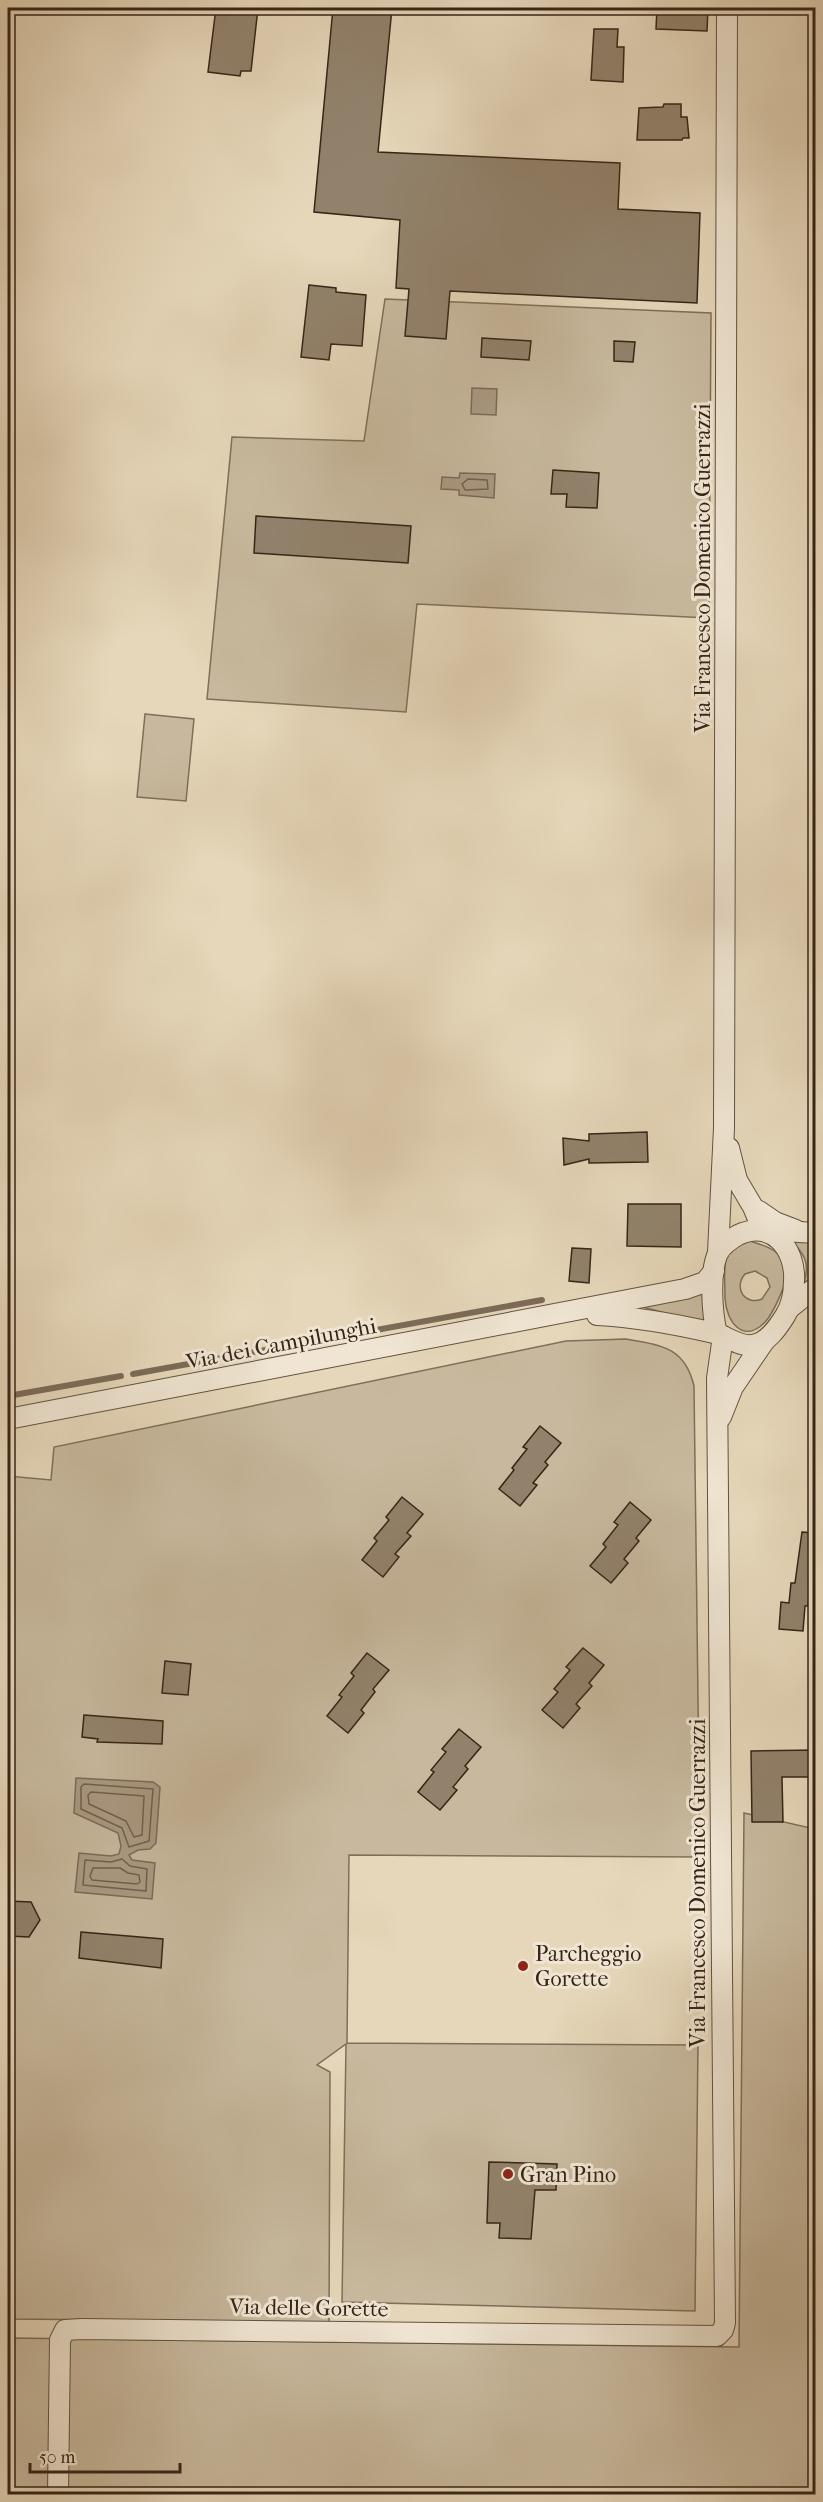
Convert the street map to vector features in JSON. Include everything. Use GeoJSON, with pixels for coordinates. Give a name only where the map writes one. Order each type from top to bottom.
{"type":"FeatureCollection","features":[{"type":"Feature","properties":{"kind":"street","name":"Via Francesco Domenico Guerrazzi"},"geometry":{"type":"LineString","coordinates":[[716,1262],[724,1128],[727,8]]}},
{"type":"Feature","properties":{"kind":"street","name":"Via Francesco Domenico Guerrazzi"},"geometry":{"type":"LineString","coordinates":[[724,1128],[737,1180],[765,1231]]}},
{"type":"Feature","properties":{"kind":"street"},"geometry":{"type":"LineString","coordinates":[[753,1207],[765,1217],[806,1231]]}},
{"type":"Feature","properties":{"kind":"street"},"geometry":{"type":"LineString","coordinates":[[765,1231],[781,1242],[790,1254],[795,1268],[791,1307]]}},
{"type":"Feature","properties":{"kind":"street"},"geometry":{"type":"LineString","coordinates":[[806,1231],[745,1232],[730,1239],[716,1262],[714,1320],[720,1335],[748,1345],[765,1340],[776,1330],[791,1307],[816,1287]]}},
{"type":"Feature","properties":{"kind":"street","name":"Via dei Campilunghi"},"geometry":{"type":"LineString","coordinates":[[8,1419],[685,1289],[705,1282],[716,1262]]}},
{"type":"Feature","properties":{"kind":"street","name":"Via dei Campilunghi"},"geometry":{"type":"LineString","coordinates":[[564,1314],[633,1316],[720,1335]]}},
{"type":"Feature","properties":{"kind":"street","name":"Via Francesco Domenico Guerrazzi"},"geometry":{"type":"LineString","coordinates":[[717,2336],[723,2330],[725,2323],[717,1378],[720,1335]]}},
{"type":"Feature","properties":{"kind":"street","name":"Via Francesco Domenico Guerrazzi"},"geometry":{"type":"LineString","coordinates":[[718,1428],[733,1387],[765,1340]]}},
{"type":"Feature","properties":{"kind":"street","name":"Via delle Gorette"},"geometry":{"type":"LineString","coordinates":[[58,2494],[60,2340],[65,2331],[82,2328],[717,2336]]}},
{"type":"Feature","properties":{"kind":"shaded area"},"geometry":{"type":"Polygon","coordinates":[[[385,299],[711,313],[709,618],[417,604],[406,712],[207,699],[232,437],[364,441],[385,299]]]}},
{"type":"Feature","properties":{"kind":"shaded area"},"geometry":{"type":"Polygon","coordinates":[[[145,714],[194,719],[186,801],[137,797],[145,714]]]}},
{"type":"Feature","properties":{"kind":"shaded area"},"geometry":{"type":"Polygon","coordinates":[[[746,1240],[766,1246],[783,1259],[787,1267],[785,1283],[779,1298],[765,1322],[757,1329],[743,1331],[737,1327],[732,1322],[726,1307],[725,1262],[728,1251],[746,1240]],[[755,1271],[745,1274],[740,1285],[746,1298],[756,1301],[762,1299],[770,1287],[767,1278],[755,1271]]]}},
{"type":"Feature","properties":{"kind":"shaded area"},"geometry":{"type":"Polygon","coordinates":[[[790,1240],[815,1243],[815,1276],[804,1283],[805,1259],[790,1240]]]}},
{"type":"Feature","properties":{"kind":"shaded area"},"geometry":{"type":"Polygon","coordinates":[[[706,1293],[706,1324],[635,1305],[635,1302],[706,1293]]]}},
{"type":"Feature","properties":{"kind":"shaded area"},"geometry":{"type":"Polygon","coordinates":[[[626,1339],[650,1343],[670,1350],[684,1363],[694,1386],[700,1857],[349,1855],[347,2043],[698,2045],[695,2311],[342,2302],[346,2044],[317,2065],[330,2072],[329,2322],[8,2319],[8,1476],[51,1480],[54,1447],[566,1341],[626,1339]]]}},
{"type":"Feature","properties":{"kind":"shaded area"},"geometry":{"type":"Polygon","coordinates":[[[744,1813],[815,1829],[815,2494],[8,2494],[8,2338],[739,2347],[744,1813]]]}},
{"type":"Feature","properties":{"kind":"water"},"geometry":{"type":"Polygon","coordinates":[[[472,388],[497,389],[496,415],[471,414],[472,388]]]}},
{"type":"Feature","properties":{"kind":"water"},"geometry":{"type":"Polygon","coordinates":[[[460,473],[495,474],[494,498],[459,495],[459,490],[441,489],[442,477],[459,478],[460,473]]]}},
{"type":"Feature","properties":{"kind":"water"},"geometry":{"type":"Polygon","coordinates":[[[76,1778],[153,1782],[160,1787],[156,1843],[150,1849],[138,1850],[129,1855],[132,1860],[155,1863],[152,1899],[75,1892],[79,1853],[111,1856],[119,1854],[121,1846],[118,1833],[74,1813],[76,1778]]]}},
{"type":"Feature","properties":{"kind":"building"},"geometry":{"type":"Polygon","coordinates":[[[216,8],[258,8],[251,71],[241,71],[240,76],[208,72],[216,8]]]}},
{"type":"Feature","properties":{"kind":"building"},"geometry":{"type":"Polygon","coordinates":[[[333,8],[392,8],[378,152],[620,163],[618,209],[700,213],[697,303],[450,291],[446,339],[405,336],[409,289],[396,288],[400,220],[314,212],[333,8]]]}},
{"type":"Feature","properties":{"kind":"building"},"geometry":{"type":"Polygon","coordinates":[[[657,8],[708,8],[707,31],[656,29],[657,8]]]}},
{"type":"Feature","properties":{"kind":"building"},"geometry":{"type":"Polygon","coordinates":[[[594,29],[618,29],[617,47],[624,47],[623,82],[591,80],[594,29]]]}},
{"type":"Feature","properties":{"kind":"building"},"geometry":{"type":"Polygon","coordinates":[[[664,104],[681,104],[681,117],[687,117],[689,138],[637,140],[639,108],[663,107],[664,104]]]}},
{"type":"Feature","properties":{"kind":"building"},"geometry":{"type":"Polygon","coordinates":[[[309,285],[336,288],[336,292],[366,295],[362,346],[331,344],[329,360],[301,357],[309,285]]]}},
{"type":"Feature","properties":{"kind":"building"},"geometry":{"type":"Polygon","coordinates":[[[482,338],[531,341],[529,360],[481,357],[482,338]]]}},
{"type":"Feature","properties":{"kind":"building"},"geometry":{"type":"Polygon","coordinates":[[[614,341],[635,342],[633,362],[614,361],[614,341]]]}},
{"type":"Feature","properties":{"kind":"building"},"geometry":{"type":"Polygon","coordinates":[[[553,470],[599,473],[597,508],[566,507],[567,494],[551,494],[553,470]]]}},
{"type":"Feature","properties":{"kind":"building"},"geometry":{"type":"Polygon","coordinates":[[[256,516],[411,526],[408,563],[254,553],[256,516]]]}},
{"type":"Feature","properties":{"kind":"building"},"geometry":{"type":"Polygon","coordinates":[[[647,1132],[648,1162],[589,1163],[589,1159],[564,1165],[563,1138],[589,1141],[589,1134],[647,1132]]]}},
{"type":"Feature","properties":{"kind":"building"},"geometry":{"type":"Polygon","coordinates":[[[628,1204],[681,1204],[681,1247],[627,1246],[628,1204]]]}},
{"type":"Feature","properties":{"kind":"building"},"geometry":{"type":"Polygon","coordinates":[[[572,1248],[591,1249],[589,1283],[569,1281],[572,1248]]]}},
{"type":"Feature","properties":{"kind":"building"},"geometry":{"type":"Polygon","coordinates":[[[540,1426],[561,1443],[545,1462],[548,1465],[533,1483],[537,1485],[520,1506],[499,1489],[527,1449],[523,1447],[540,1426]]]}},
{"type":"Feature","properties":{"kind":"building"},"geometry":{"type":"Polygon","coordinates":[[[402,1497],[423,1514],[407,1533],[411,1536],[395,1554],[399,1557],[383,1577],[362,1560],[377,1541],[374,1538],[389,1520],[386,1517],[402,1497]]]}},
{"type":"Feature","properties":{"kind":"building"},"geometry":{"type":"Polygon","coordinates":[[[630,1502],[651,1520],[636,1538],[639,1541],[624,1559],[628,1563],[611,1583],[590,1566],[606,1547],[603,1544],[618,1525],[614,1522],[630,1502]]]}},
{"type":"Feature","properties":{"kind":"building"},"geometry":{"type":"Polygon","coordinates":[[[802,1532],[813,1533],[811,1596],[809,1596],[808,1606],[805,1606],[803,1631],[779,1629],[781,1602],[789,1603],[791,1583],[795,1583],[802,1532]]]}},
{"type":"Feature","properties":{"kind":"building"},"geometry":{"type":"Polygon","coordinates":[[[583,1648],[604,1665],[589,1683],[592,1686],[576,1704],[580,1708],[563,1728],[542,1710],[558,1692],[554,1689],[570,1670],[566,1667],[583,1648]]]}},
{"type":"Feature","properties":{"kind":"building"},"geometry":{"type":"Polygon","coordinates":[[[367,1653],[389,1670],[373,1689],[375,1692],[361,1710],[364,1713],[348,1733],[327,1716],[342,1697],[339,1695],[354,1676],[351,1673],[367,1653]]]}},
{"type":"Feature","properties":{"kind":"building"},"geometry":{"type":"Polygon","coordinates":[[[165,1661],[191,1664],[188,1695],[162,1693],[165,1661]]]}},
{"type":"Feature","properties":{"kind":"building"},"geometry":{"type":"Polygon","coordinates":[[[84,1715],[163,1721],[162,1744],[97,1742],[98,1739],[82,1737],[84,1715]]]}},
{"type":"Feature","properties":{"kind":"building"},"geometry":{"type":"Polygon","coordinates":[[[459,1729],[481,1747],[465,1766],[468,1769],[453,1787],[457,1790],[440,1810],[418,1792],[434,1772],[431,1770],[446,1752],[442,1749],[459,1729]]]}},
{"type":"Feature","properties":{"kind":"building"},"geometry":{"type":"Polygon","coordinates":[[[816,1750],[816,1777],[782,1777],[783,1822],[752,1822],[751,1751],[816,1750]]]}},
{"type":"Feature","properties":{"kind":"building"},"geometry":{"type":"Polygon","coordinates":[[[8,1901],[31,1902],[40,1920],[29,1937],[8,1936],[8,1901]]]}},
{"type":"Feature","properties":{"kind":"building"},"geometry":{"type":"Polygon","coordinates":[[[81,1932],[163,1939],[161,1968],[79,1958],[81,1932]]]}},
{"type":"Feature","properties":{"kind":"building"},"geometry":{"type":"Polygon","coordinates":[[[489,2162],[557,2164],[556,2190],[535,2190],[531,2239],[499,2238],[500,2223],[487,2223],[489,2162]]]}},
{"type":"Feature","properties":{"kind":"waterway"},"geometry":{"type":"LineString","coordinates":[[133,1374],[542,1300]]}},
{"type":"Feature","properties":{"kind":"waterway"},"geometry":{"type":"LineString","coordinates":[[8,1396],[121,1376]]}},
{"type":"Feature","properties":{"kind":"place","name":"Parcheggio Gorette"},"geometry":{"type":"Point","coordinates":[523,1966]}},
{"type":"Feature","properties":{"kind":"place","name":"Gran Pino"},"geometry":{"type":"Point","coordinates":[508,2174]}}]}
